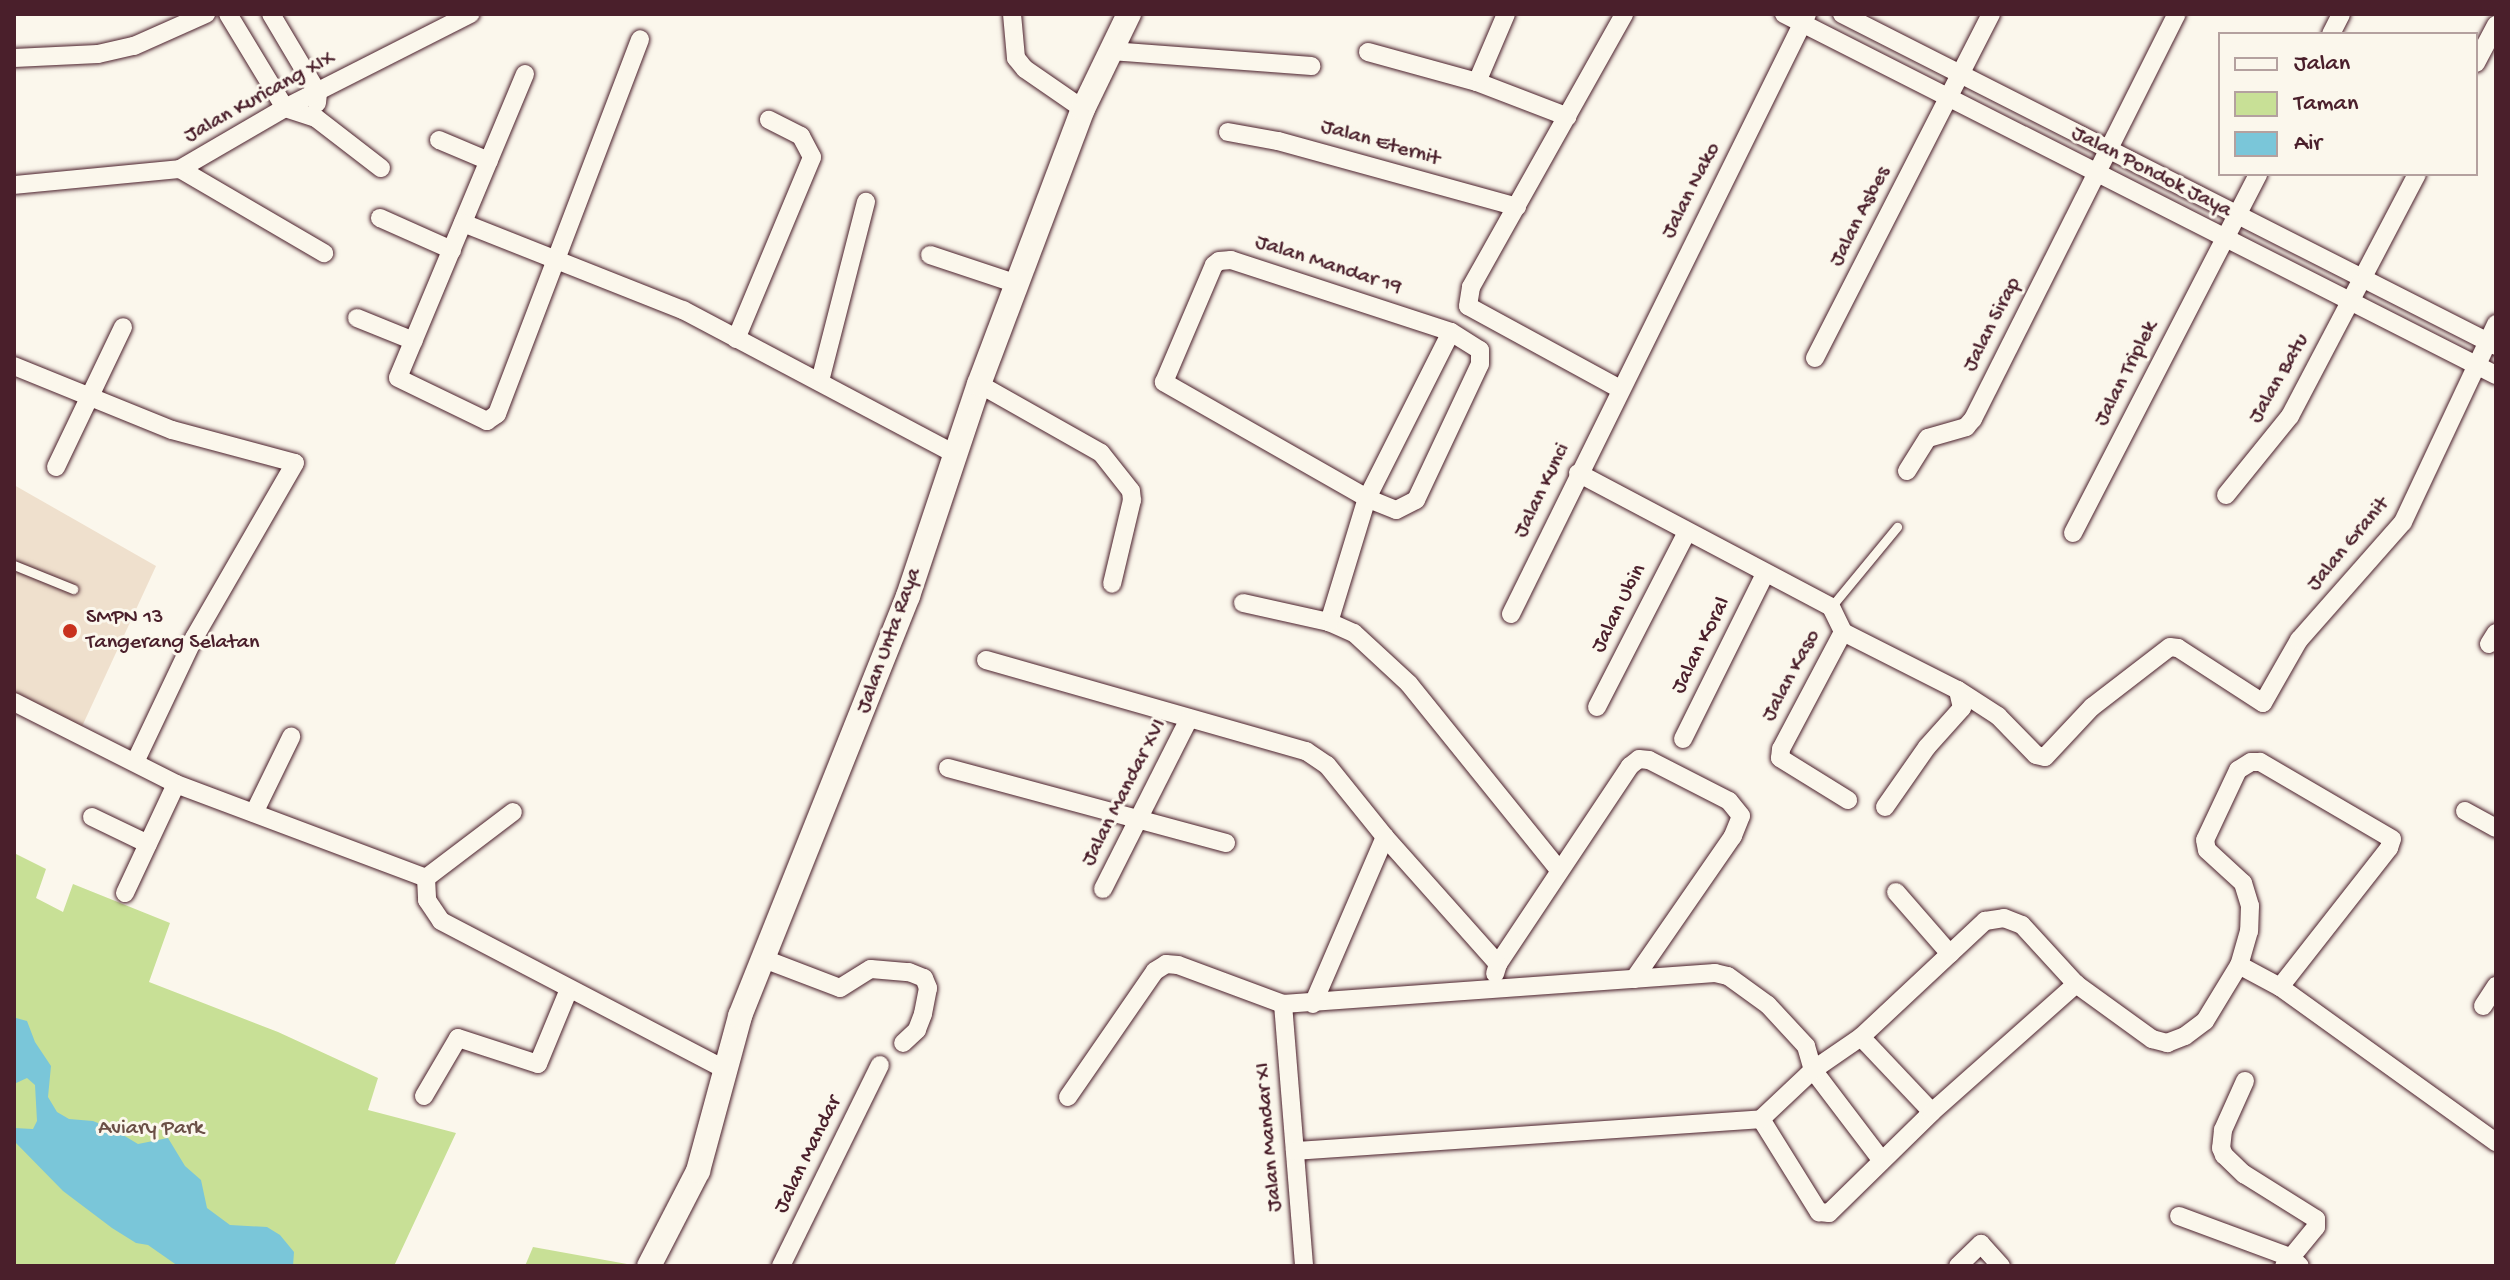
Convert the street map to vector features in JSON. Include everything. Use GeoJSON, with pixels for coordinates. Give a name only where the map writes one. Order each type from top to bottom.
{"type":"FeatureCollection","features":[{"type":"Feature","properties":{"kind":"street"},"geometry":{"type":"LineString","coordinates":[[14,58],[98,54],[134,46],[206,14]]}},
{"type":"Feature","properties":{"kind":"street"},"geometry":{"type":"LineString","coordinates":[[228,14],[285,108],[316,118],[381,168]]}},
{"type":"Feature","properties":{"kind":"street"},"geometry":{"type":"LineString","coordinates":[[271,14],[318,93],[316,118]]}},
{"type":"Feature","properties":{"kind":"street","name":"Jalan Kuricang XIX"},"geometry":{"type":"LineString","coordinates":[[14,185],[180,169],[285,108],[470,14]]}},
{"type":"Feature","properties":{"kind":"street"},"geometry":{"type":"LineString","coordinates":[[1012,14],[1016,58],[1025,69],[1083,109]]}},
{"type":"Feature","properties":{"kind":"street","name":"Jalan Unta Raya"},"geometry":{"type":"LineString","coordinates":[[651,1266],[698,1171],[740,1016],[797,867],[858,728],[908,596],[979,384],[1083,109],[1129,14]]}},
{"type":"Feature","properties":{"kind":"street"},"geometry":{"type":"LineString","coordinates":[[1477,82],[1506,14]]}},
{"type":"Feature","properties":{"kind":"street"},"geometry":{"type":"LineString","coordinates":[[1620,389],[1468,306],[1471,287],[1624,14]]}},
{"type":"Feature","properties":{"kind":"street","name":"Jalan Pondok Jaya"},"geometry":{"type":"LineString","coordinates":[[1784,14],[1805,19],[1949,98],[2496,375]]}},
{"type":"Feature","properties":{"kind":"street","name":"Jalan Pondok Jaya"},"geometry":{"type":"LineString","coordinates":[[1842,14],[2492,344]]}},
{"type":"Feature","properties":{"kind":"street","name":"Jalan Asbes"},"geometry":{"type":"LineString","coordinates":[[1815,358],[1991,14]]}},
{"type":"Feature","properties":{"kind":"street","name":"Jalan Sirap"},"geometry":{"type":"LineString","coordinates":[[1907,471],[1928,438],[1966,427],[1973,419],[2177,14]]}},
{"type":"Feature","properties":{"kind":"street"},"geometry":{"type":"LineString","coordinates":[[2332,32],[2341,14]]}},
{"type":"Feature","properties":{"kind":"street","name":"Jalan Nako"},"geometry":{"type":"LineString","coordinates":[[1620,389],[1805,19]]}},
{"type":"Feature","properties":{"kind":"street"},"geometry":{"type":"LineString","coordinates":[[2478,59],[2496,25]]}},
{"type":"Feature","properties":{"kind":"street"},"geometry":{"type":"LineString","coordinates":[[525,74],[398,378],[480,419],[494,419],[640,39]]}},
{"type":"Feature","properties":{"kind":"street"},"geometry":{"type":"LineString","coordinates":[[1111,51],[1311,66]]}},
{"type":"Feature","properties":{"kind":"street"},"geometry":{"type":"LineString","coordinates":[[1368,52],[1477,82],[1568,117]]}},
{"type":"Feature","properties":{"kind":"street"},"geometry":{"type":"LineString","coordinates":[[736,339],[812,157],[801,136],[769,120]]}},
{"type":"Feature","properties":{"kind":"street","name":"Jalan Eternit"},"geometry":{"type":"LineString","coordinates":[[1228,132],[1278,141],[1517,207]]}},
{"type":"Feature","properties":{"kind":"street"},"geometry":{"type":"LineString","coordinates":[[439,140],[489,161]]}},
{"type":"Feature","properties":{"kind":"street"},"geometry":{"type":"LineString","coordinates":[[180,169],[324,253]]}},
{"type":"Feature","properties":{"kind":"street","name":"Jalan Triplek"},"geometry":{"type":"LineString","coordinates":[[2073,533],[2257,176]]}},
{"type":"Feature","properties":{"kind":"street","name":"Jalan Batu"},"geometry":{"type":"LineString","coordinates":[[2226,495],[2290,416],[2416,176]]}},
{"type":"Feature","properties":{"kind":"street"},"geometry":{"type":"LineString","coordinates":[[820,381],[866,202]]}},
{"type":"Feature","properties":{"kind":"street"},"geometry":{"type":"LineString","coordinates":[[380,218],[452,250]]}},
{"type":"Feature","properties":{"kind":"street"},"geometry":{"type":"LineString","coordinates":[[463,223],[683,310],[955,454]]}},
{"type":"Feature","properties":{"kind":"street"},"geometry":{"type":"LineString","coordinates":[[930,255],[1017,284]]}},
{"type":"Feature","properties":{"kind":"street","name":"Jalan Mandar 19"},"geometry":{"type":"LineString","coordinates":[[1231,260],[1451,332],[1476,345],[1482,354],[1416,500],[1396,510],[1367,498],[1164,382],[1214,265],[1219,261],[1231,260]]}},
{"type":"Feature","properties":{"kind":"street"},"geometry":{"type":"LineString","coordinates":[[357,318],[414,341]]}},
{"type":"Feature","properties":{"kind":"street","name":"Jalan Granit"},"geometry":{"type":"LineString","coordinates":[[1958,690],[1998,716],[2041,758],[2052,754],[2092,707],[2170,647],[2178,648],[2263,703],[2299,640],[2403,522],[2477,366],[2492,344],[2496,324]]}},
{"type":"Feature","properties":{"kind":"street"},"geometry":{"type":"LineString","coordinates":[[56,467],[123,327]]}},
{"type":"Feature","properties":{"kind":"street"},"geometry":{"type":"LineString","coordinates":[[1329,622],[1367,498],[1451,332]]}},
{"type":"Feature","properties":{"kind":"street"},"geometry":{"type":"LineString","coordinates":[[14,366],[172,430],[295,463],[194,638],[135,762]]}},
{"type":"Feature","properties":{"kind":"street"},"geometry":{"type":"LineString","coordinates":[[979,384],[1101,453],[1131,491],[1132,500],[1112,584]]}},
{"type":"Feature","properties":{"kind":"street","name":"Jalan Kunci"},"geometry":{"type":"LineString","coordinates":[[1511,614],[1620,389]]}},
{"type":"Feature","properties":{"kind":"street"},"geometry":{"type":"LineString","coordinates":[[1578,473],[1831,607],[1843,632],[1958,690],[1962,708],[1927,747],[1885,807]]}},
{"type":"Feature","properties":{"kind":"street","name":"Jalan Ubin"},"geometry":{"type":"LineString","coordinates":[[1597,707],[1687,532]]}},
{"type":"Feature","properties":{"kind":"street","name":"Jalan Koral"},"geometry":{"type":"LineString","coordinates":[[1683,739],[1765,574]]}},
{"type":"Feature","properties":{"kind":"street"},"geometry":{"type":"LineString","coordinates":[[1243,603],[1329,622],[1354,633],[1409,684],[1559,870]]}},
{"type":"Feature","properties":{"kind":"street","name":"Jalan Kaso"},"geometry":{"type":"LineString","coordinates":[[1843,632],[1781,749],[1780,758],[1848,800]]}},
{"type":"Feature","properties":{"kind":"street"},"geometry":{"type":"LineString","coordinates":[[986,660],[1306,751],[1327,765],[1385,837],[1498,964]]}},
{"type":"Feature","properties":{"kind":"street"},"geometry":{"type":"LineString","coordinates":[[14,702],[176,784],[426,878]]}},
{"type":"Feature","properties":{"kind":"street","name":"Jalan Mandar XVI"},"geometry":{"type":"LineString","coordinates":[[1103,889],[1189,719]]}},
{"type":"Feature","properties":{"kind":"street"},"geometry":{"type":"LineString","coordinates":[[254,813],[291,737]]}},
{"type":"Feature","properties":{"kind":"street"},"geometry":{"type":"LineString","coordinates":[[1492,990],[1498,964],[1630,766],[1639,759],[1649,760],[1729,801],[1741,816],[1733,836],[1634,979]]}},
{"type":"Feature","properties":{"kind":"street"},"geometry":{"type":"LineString","coordinates":[[1295,1151],[1761,1119],[1813,1070],[1861,1037],[1985,921],[2004,918],[2022,925],[2076,984],[2152,1039],[2167,1043],[2185,1036],[2205,1021],[2239,965],[2249,931],[2250,906],[2243,883],[2207,850],[2205,840],[2238,770],[2251,762],[2260,762],[2392,839],[2389,848],[2280,987]]}},
{"type":"Feature","properties":{"kind":"street"},"geometry":{"type":"LineString","coordinates":[[948,768],[1226,843]]}},
{"type":"Feature","properties":{"kind":"street"},"geometry":{"type":"LineString","coordinates":[[125,893],[176,784]]}},
{"type":"Feature","properties":{"kind":"street"},"geometry":{"type":"LineString","coordinates":[[2465,811],[2496,828]]}},
{"type":"Feature","properties":{"kind":"street"},"geometry":{"type":"LineString","coordinates":[[426,878],[513,812]]}},
{"type":"Feature","properties":{"kind":"street"},"geometry":{"type":"LineString","coordinates":[[92,817],[148,844]]}},
{"type":"Feature","properties":{"kind":"street"},"geometry":{"type":"LineString","coordinates":[[1313,1004],[1385,837]]}},
{"type":"Feature","properties":{"kind":"street"},"geometry":{"type":"LineString","coordinates":[[426,878],[427,900],[441,921],[724,1069]]}},
{"type":"Feature","properties":{"kind":"street"},"geometry":{"type":"LineString","coordinates":[[1896,892],[1950,954]]}},
{"type":"Feature","properties":{"kind":"street"},"geometry":{"type":"LineString","coordinates":[[764,959],[840,988],[871,969],[900,971],[924,978],[928,988],[923,1014],[917,1030],[903,1043]]}},
{"type":"Feature","properties":{"kind":"street"},"geometry":{"type":"LineString","coordinates":[[1068,1097],[1155,971],[1166,964],[1178,965],[1283,1004],[1715,973],[1728,976],[1768,1005],[1806,1046],[1813,1070],[1882,1161]]}},
{"type":"Feature","properties":{"kind":"street"},"geometry":{"type":"LineString","coordinates":[[2239,965],[2280,987],[2496,1142]]}},
{"type":"Feature","properties":{"kind":"street"},"geometry":{"type":"LineString","coordinates":[[1761,1119],[1824,1214],[1932,1112],[2076,984]]}},
{"type":"Feature","properties":{"kind":"street"},"geometry":{"type":"LineString","coordinates":[[2483,1006],[2496,986]]}},
{"type":"Feature","properties":{"kind":"street"},"geometry":{"type":"LineString","coordinates":[[424,1096],[458,1038],[538,1064],[569,989]]}},
{"type":"Feature","properties":{"kind":"street","name":"Jalan Mandar XI"},"geometry":{"type":"LineString","coordinates":[[1283,1004],[1304,1266]]}},
{"type":"Feature","properties":{"kind":"street"},"geometry":{"type":"LineString","coordinates":[[1861,1037],[1932,1112]]}},
{"type":"Feature","properties":{"kind":"street","name":"Jalan Mandar"},"geometry":{"type":"LineString","coordinates":[[781,1266],[880,1065]]}},
{"type":"Feature","properties":{"kind":"street"},"geometry":{"type":"LineString","coordinates":[[2179,1216],[2291,1263],[2316,1227],[2316,1219],[2244,1174],[2221,1148],[2223,1130],[2245,1081]]}},
{"type":"Feature","properties":{"kind":"street"},"geometry":{"type":"LineString","coordinates":[[1958,1266],[1981,1244],[2001,1266]]}},
{"type":"Feature","properties":{"kind":"lane"},"geometry":{"type":"LineString","coordinates":[[1831,607],[1897,527]]}},
{"type":"Feature","properties":{"kind":"lane"},"geometry":{"type":"LineString","coordinates":[[14,565],[73,589]]}},
{"type":"Feature","properties":{"kind":"shaded area","name":"SMPN 13 Tangerang Selatan"},"geometry":{"type":"Polygon","coordinates":[[[14,485],[156,566],[79,733],[14,696],[14,485]]]}},
{"type":"Feature","properties":{"kind":"green space","name":"Aviary Park"},"geometry":{"type":"Polygon","coordinates":[[[14,853],[46,869],[36,898],[63,912],[73,884],[170,923],[149,982],[278,1032],[378,1078],[368,1110],[456,1133],[394,1266],[14,1266],[14,853]]]}},
{"type":"Feature","properties":{"kind":"green space"},"geometry":{"type":"Polygon","coordinates":[[[533,1247],[638,1266],[525,1266],[533,1247]]]}},
{"type":"Feature","properties":{"kind":"water"},"geometry":{"type":"Polygon","coordinates":[[[16,1018],[27,1021],[35,1042],[51,1066],[48,1097],[57,1112],[69,1119],[93,1121],[138,1144],[168,1138],[185,1166],[201,1180],[207,1208],[230,1225],[267,1227],[280,1235],[294,1252],[293,1266],[178,1266],[148,1245],[136,1243],[112,1228],[63,1191],[14,1141],[14,1128],[33,1129],[37,1121],[35,1085],[27,1078],[14,1084],[16,1018]]]}},
{"type":"Feature","properties":{"kind":"place","name":"SMPN 13 Tangerang Selatan"},"geometry":{"type":"Point","coordinates":[70,631]}}]}
